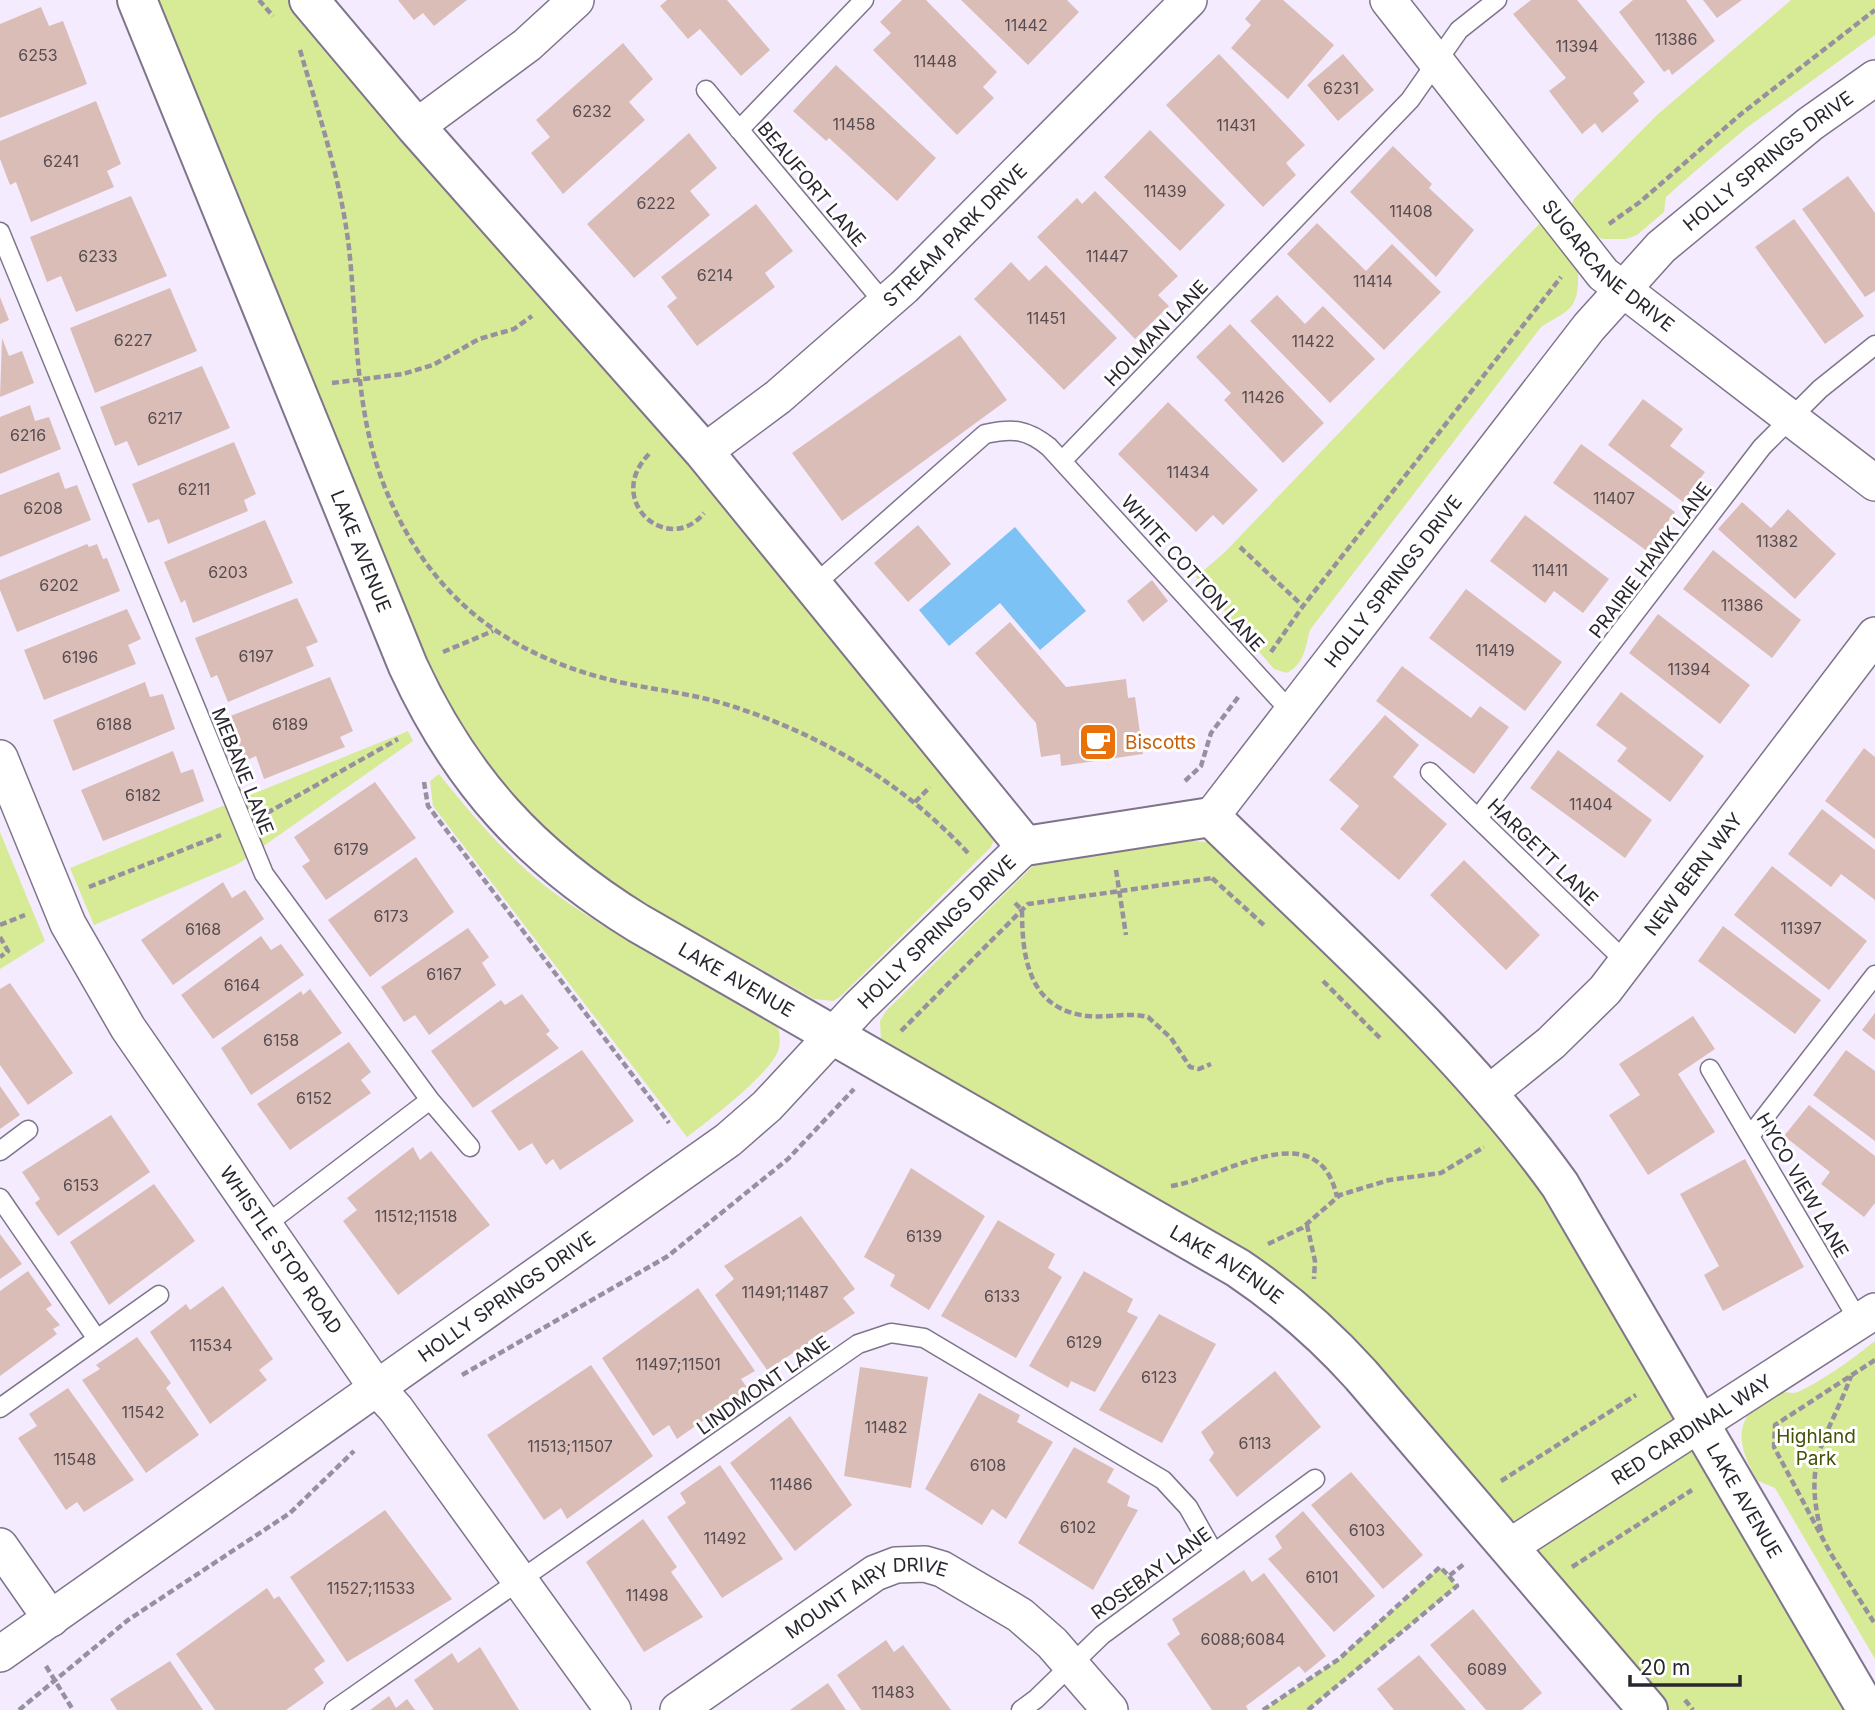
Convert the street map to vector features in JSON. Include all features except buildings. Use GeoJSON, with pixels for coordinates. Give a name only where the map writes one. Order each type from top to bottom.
{"type":"FeatureCollection","features":[{"type":"Feature","properties":{"kind":"street","name":"LAKE AVENUE"},"geometry":{"type":"LineString","coordinates":[[136,0],[408,666],[448,744],[502,815],[568,877],[638,923],[1226,1262],[1270,1290],[1332,1343],[1648,1710]]}},
{"type":"Feature","properties":{"kind":"street"},"geometry":{"type":"LineString","coordinates":[[309,0],[416,127],[704,452],[1025,846]]}},
{"type":"Feature","properties":{"kind":"street"},"geometry":{"type":"LineString","coordinates":[[416,127],[527,45],[576,0]]}},
{"type":"Feature","properties":{"kind":"street","name":"STREAM PARK DRIVE"},"geometry":{"type":"LineString","coordinates":[[704,452],[788,389],[885,304],[1189,0]]}},
{"type":"Feature","properties":{"kind":"street","name":"SUGARCANE DRIVE"},"geometry":{"type":"LineString","coordinates":[[1388,0],[1583,252],[1603,274],[1875,483]]}},
{"type":"Feature","properties":{"kind":"street","name":"HOLLY SPRINGS DRIVE"},"geometry":{"type":"LineString","coordinates":[[0,1654],[728,1140],[767,1106],[832,1035],[1025,846],[1211,817],[1588,327],[1661,247],[1810,124],[1875,78]]}},
{"type":"Feature","properties":{"kind":"street","name":"NEW BERN WAY"},"geometry":{"type":"LineString","coordinates":[[1489,1093],[1579,1018],[1628,963],[1875,635]]}},
{"type":"Feature","properties":{"kind":"street","name":"WHISTLE STOP ROAD"},"geometry":{"type":"LineString","coordinates":[[0,758],[68,924],[128,1028],[376,1387],[396,1409],[521,1579],[613,1710]]}},
{"type":"Feature","properties":{"kind":"street","name":"LAKE AVENUE"},"geometry":{"type":"LineString","coordinates":[[1211,817],[1413,1014],[1489,1093],[1560,1185],[1867,1710]]}},
{"type":"Feature","properties":{"kind":"street","name":"RED CARDINAL WAY"},"geometry":{"type":"LineString","coordinates":[[1508,1547],[1867,1317]]}},
{"type":"Feature","properties":{"kind":"street"},"geometry":{"type":"LineString","coordinates":[[0,1546],[51,1619]]}},
{"type":"Feature","properties":{"kind":"street","name":"MOUNT AIRY DRIVE"},"geometry":{"type":"LineString","coordinates":[[678,1710],[868,1577],[884,1568],[909,1563],[942,1569],[1020,1615],[1072,1664],[1110,1710]]}},
{"type":"Feature","properties":{"kind":"lane"},"geometry":{"type":"LineString","coordinates":[[739,130],[864,0]]}},
{"type":"Feature","properties":{"kind":"lane","name":"HOLMAN LANE"},"geometry":{"type":"LineString","coordinates":[[1062,461],[1410,100],[1459,30],[1497,0]]}},
{"type":"Feature","properties":{"kind":"lane","name":"BEAUFORT LANE"},"geometry":{"type":"LineString","coordinates":[[706,90],[885,304]]}},
{"type":"Feature","properties":{"kind":"lane","name":"MEBANE LANE"},"geometry":{"type":"LineString","coordinates":[[0,232],[264,874],[430,1100],[470,1147]]}},
{"type":"Feature","properties":{"kind":"lane","name":"PRAIRIE HAWK LANE"},"geometry":{"type":"LineString","coordinates":[[1478,818],[1762,447],[1820,389],[1875,345]]}},
{"type":"Feature","properties":{"kind":"lane"},"geometry":{"type":"LineString","coordinates":[[813,586],[985,434],[1012,428],[1033,433],[1062,461]]}},
{"type":"Feature","properties":{"kind":"lane","name":"WHITE COTTON LANE"},"geometry":{"type":"LineString","coordinates":[[1062,461],[1292,713]]}},
{"type":"Feature","properties":{"kind":"lane","name":"HARGETT LANE"},"geometry":{"type":"LineString","coordinates":[[1430,772],[1628,963]]}},
{"type":"Feature","properties":{"kind":"lane"},"geometry":{"type":"LineString","coordinates":[[1750,1136],[1875,975]]}},
{"type":"Feature","properties":{"kind":"lane","name":"HYCO VIEW LANE"},"geometry":{"type":"LineString","coordinates":[[1710,1069],[1867,1317]]}},
{"type":"Feature","properties":{"kind":"lane"},"geometry":{"type":"LineString","coordinates":[[264,1226],[430,1100]]}},
{"type":"Feature","properties":{"kind":"lane"},"geometry":{"type":"LineString","coordinates":[[0,1150],[28,1130]]}},
{"type":"Feature","properties":{"kind":"lane"},"geometry":{"type":"LineString","coordinates":[[0,1198],[97,1339]]}},
{"type":"Feature","properties":{"kind":"lane"},"geometry":{"type":"LineString","coordinates":[[0,1408],[159,1295]]}},
{"type":"Feature","properties":{"kind":"lane","name":"LINDMONT LANE"},"geometry":{"type":"LineString","coordinates":[[334,1710],[858,1344],[891,1333],[924,1338],[1148,1469],[1188,1507],[1214,1553]]}},
{"type":"Feature","properties":{"kind":"lane","name":"ROSEBAY LANE"},"geometry":{"type":"LineString","coordinates":[[1021,1710],[1102,1635],[1315,1479]]}},
{"type":"Feature","properties":{"kind":"path"},"geometry":{"type":"LineString","coordinates":[[299,47],[319,105],[348,244],[358,378],[375,460],[402,523],[435,572],[493,631],[522,650],[610,680],[698,697],[762,717],[863,764],[915,802],[946,829],[1022,910],[1023,953],[1027,967],[1033,982],[1053,1003],[1077,1014],[1148,1017],[1171,1038],[1190,1067],[1199,1069],[1211,1064]]}},
{"type":"Feature","properties":{"kind":"path"},"geometry":{"type":"LineString","coordinates":[[334,397],[328,384],[403,374],[433,365],[479,339],[514,329],[532,316]]}},
{"type":"Feature","properties":{"kind":"path"},"geometry":{"type":"LineString","coordinates":[[649,454],[633,476],[635,503],[652,523],[678,528],[691,524],[709,507]]}},
{"type":"Feature","properties":{"kind":"path"},"geometry":{"type":"LineString","coordinates":[[1241,547],[1303,606]]}},
{"type":"Feature","properties":{"kind":"path"},"geometry":{"type":"LineString","coordinates":[[443,664],[439,654],[493,631]]}},
{"type":"Feature","properties":{"kind":"path"},"geometry":{"type":"LineString","coordinates":[[915,802],[936,781]]}},
{"type":"Feature","properties":{"kind":"path"},"geometry":{"type":"LineString","coordinates":[[424,782],[428,806],[669,1123]]}},
{"type":"Feature","properties":{"kind":"path"},"geometry":{"type":"LineString","coordinates":[[901,1031],[1028,904],[1212,878],[1273,933]]}},
{"type":"Feature","properties":{"kind":"path"},"geometry":{"type":"LineString","coordinates":[[0,925],[35,910]]}},
{"type":"Feature","properties":{"kind":"path"},"geometry":{"type":"LineString","coordinates":[[0,937],[8,951],[0,957]]}},
{"type":"Feature","properties":{"kind":"path"},"geometry":{"type":"LineString","coordinates":[[1320,978],[1385,1044]]}},
{"type":"Feature","properties":{"kind":"path"},"geometry":{"type":"LineString","coordinates":[[457,1379],[668,1256],[788,1159],[852,1091]]}},
{"type":"Feature","properties":{"kind":"path"},"geometry":{"type":"LineString","coordinates":[[1477,1137],[1492,1155]]}},
{"type":"Feature","properties":{"kind":"path"},"geometry":{"type":"LineString","coordinates":[[1265,1247],[1274,1239],[1307,1225],[1337,1198],[1369,1185],[1441,1173],[1486,1146]]}},
{"type":"Feature","properties":{"kind":"path"},"geometry":{"type":"LineString","coordinates":[[1164,1187],[1191,1183],[1268,1154],[1282,1153],[1319,1163],[1329,1175],[1337,1198]]}},
{"type":"Feature","properties":{"kind":"path"},"geometry":{"type":"LineString","coordinates":[[1307,1225],[1315,1261],[1314,1280]]}},
{"type":"Feature","properties":{"kind":"path"},"geometry":{"type":"LineString","coordinates":[[1875,1360],[1775,1425],[1773,1436],[1774,1447],[1831,1554],[1875,1624]]}},
{"type":"Feature","properties":{"kind":"path"},"geometry":{"type":"LineString","coordinates":[[1831,1554],[1816,1510],[1816,1464],[1821,1441],[1852,1376]]}},
{"type":"Feature","properties":{"kind":"path"},"geometry":{"type":"LineString","coordinates":[[1498,1483],[1636,1395]]}},
{"type":"Feature","properties":{"kind":"path"},"geometry":{"type":"LineString","coordinates":[[19,1710],[128,1620],[290,1513],[320,1488],[356,1448]]}},
{"type":"Feature","properties":{"kind":"path"},"geometry":{"type":"LineString","coordinates":[[1571,1567],[1692,1490]]}},
{"type":"Feature","properties":{"kind":"path"},"geometry":{"type":"LineString","coordinates":[[1449,1576],[1464,1564]]}},
{"type":"Feature","properties":{"kind":"path"},"geometry":{"type":"LineString","coordinates":[[1263,1710],[1339,1659],[1440,1567],[1457,1586],[1308,1710]]}},
{"type":"Feature","properties":{"kind":"path"},"geometry":{"type":"LineString","coordinates":[[43,1662],[73,1710]]}},
{"type":"Feature","properties":{"kind":"green space"},"geometry":{"type":"Polygon","coordinates":[[[156,0],[299,0],[987,809],[995,837],[991,847],[841,996],[833,1001],[814,999],[646,904],[567,849],[531,818],[498,783],[477,754],[443,703],[156,0]]]}},
{"type":"Feature","properties":{"kind":"green space"},"geometry":{"type":"Polygon","coordinates":[[[1791,0],[1875,0],[1875,35],[1745,129],[1666,197],[1664,212],[1637,235],[1626,239],[1603,239],[1591,234],[1569,211],[1574,199],[1657,115],[1791,0]]]}},
{"type":"Feature","properties":{"kind":"green space"},"geometry":{"type":"Polygon","coordinates":[[[1540,223],[1578,272],[1577,294],[1571,307],[1541,327],[1310,630],[1297,665],[1287,673],[1274,669],[1196,577],[1225,552],[1540,223]]]}},
{"type":"Feature","properties":{"kind":"green space"},"geometry":{"type":"Polygon","coordinates":[[[408,731],[413,741],[238,864],[94,925],[70,868],[408,731]]]}},
{"type":"Feature","properties":{"kind":"green space"},"geometry":{"type":"Polygon","coordinates":[[[439,774],[489,833],[545,886],[601,924],[777,1024],[780,1038],[778,1051],[763,1072],[687,1137],[433,806],[430,781],[439,774]]]}},
{"type":"Feature","properties":{"kind":"green space"},"geometry":{"type":"Polygon","coordinates":[[[0,832],[45,941],[0,969],[0,832]]]}},
{"type":"Feature","properties":{"kind":"green space"},"geometry":{"type":"Polygon","coordinates":[[[1191,841],[1208,842],[1219,848],[1441,1065],[1527,1166],[1675,1416],[1671,1423],[1520,1519],[1510,1521],[1382,1377],[881,1041],[880,1021],[886,1011],[1035,864],[1191,841]]]}},
{"type":"Feature","properties":{"kind":"green space","name":"Highland Park"},"geometry":{"type":"Polygon","coordinates":[[[1875,1341],[1875,1659],[1775,1488],[1758,1481],[1745,1455],[1742,1431],[1745,1420],[1762,1401],[1777,1393],[1795,1393],[1808,1387],[1838,1369],[1875,1341]]]}},
{"type":"Feature","properties":{"kind":"green space"},"geometry":{"type":"Polygon","coordinates":[[[1694,1451],[1850,1710],[1666,1710],[1537,1554],[1541,1546],[1684,1454],[1694,1451]]]}},
{"type":"Feature","properties":{"kind":"green space"},"geometry":{"type":"Polygon","coordinates":[[[1440,1567],[1457,1586],[1308,1710],[1264,1710],[1339,1659],[1440,1567]]]}},
{"type":"Feature","properties":{"kind":"water"},"geometry":{"type":"Polygon","coordinates":[[[1015,527],[1086,611],[1040,650],[1000,603],[949,646],[919,610],[1015,527]]]}},
{"type":"Feature","properties":{"kind":"place","name":"Biscotts"},"geometry":{"type":"Point","coordinates":[1098,742]}}]}
